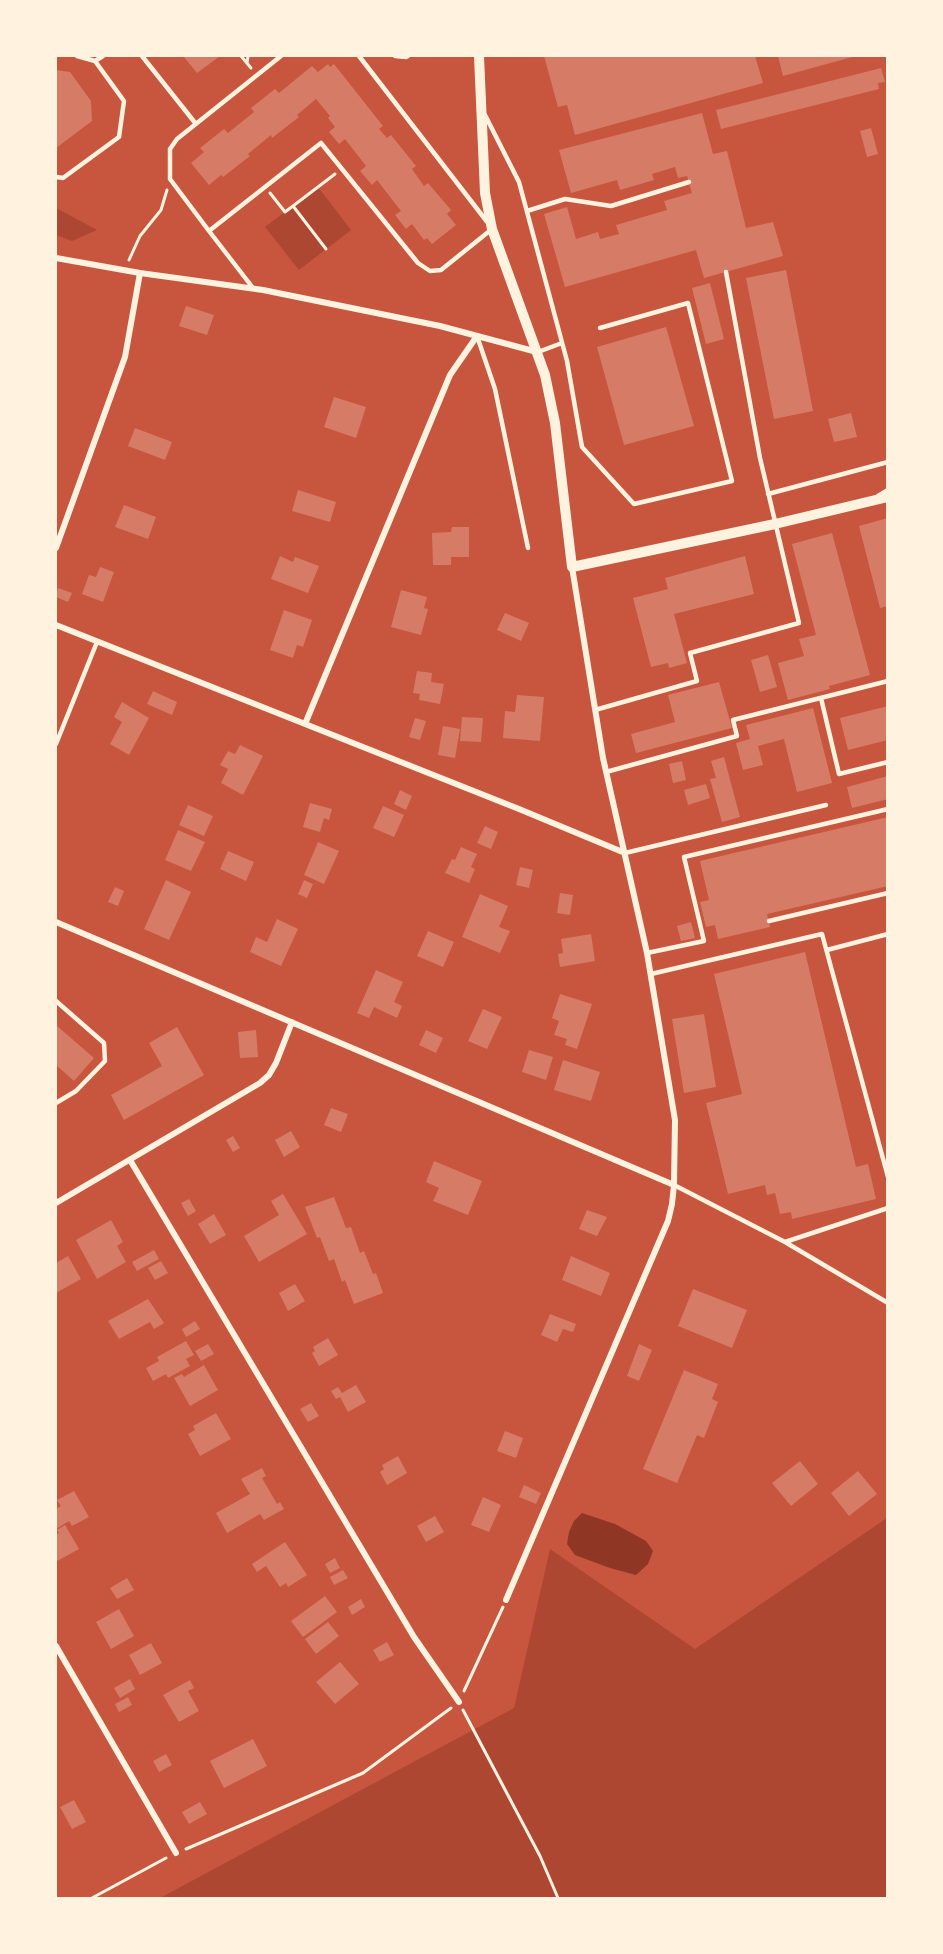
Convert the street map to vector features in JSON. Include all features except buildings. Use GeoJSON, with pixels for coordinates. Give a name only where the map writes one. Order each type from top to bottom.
{"type":"FeatureCollection","features":[{"type":"Feature","properties":{"kind":"street"},"geometry":{"type":"LineString","coordinates":[[479,56],[485,193],[492,229],[538,352],[555,423],[573,567],[595,710],[606,772],[647,952],[675,1120],[674,1185],[668,1221],[506,1600]]}},
{"type":"Feature","properties":{"kind":"street"},"geometry":{"type":"LineString","coordinates":[[56,258],[140,273],[253,288],[440,326],[538,352]]}},
{"type":"Feature","properties":{"kind":"street"},"geometry":{"type":"LineString","coordinates":[[56,548],[125,357],[140,273]]}},
{"type":"Feature","properties":{"kind":"street"},"geometry":{"type":"LineString","coordinates":[[305,724],[450,375],[477,336]]}},
{"type":"Feature","properties":{"kind":"street"},"geometry":{"type":"LineString","coordinates":[[573,567],[775,524],[888,497]]}},
{"type":"Feature","properties":{"kind":"street"},"geometry":{"type":"LineString","coordinates":[[56,625],[626,853]]}},
{"type":"Feature","properties":{"kind":"street"},"geometry":{"type":"LineString","coordinates":[[56,922],[674,1185]]}},
{"type":"Feature","properties":{"kind":"street"},"geometry":{"type":"LineString","coordinates":[[56,1203],[250,1089],[269,1075],[292,1022]]}},
{"type":"Feature","properties":{"kind":"street"},"geometry":{"type":"LineString","coordinates":[[130,1160],[414,1637],[459,1702]]}},
{"type":"Feature","properties":{"kind":"street"},"geometry":{"type":"LineString","coordinates":[[56,1646],[176,1853]]}},
{"type":"Feature","properties":{"kind":"lane"},"geometry":{"type":"LineString","coordinates":[[56,177],[63,178],[119,137],[124,101],[95,61],[77,56]]}},
{"type":"Feature","properties":{"kind":"lane"},"geometry":{"type":"LineString","coordinates":[[95,61],[103,56]]}},
{"type":"Feature","properties":{"kind":"lane"},"geometry":{"type":"LineString","coordinates":[[142,56],[196,124]]}},
{"type":"Feature","properties":{"kind":"lane"},"geometry":{"type":"LineString","coordinates":[[253,288],[170,179],[170,149],[177,139],[281,56]]}},
{"type":"Feature","properties":{"kind":"lane"},"geometry":{"type":"LineString","coordinates":[[209,231],[321,143],[418,263],[430,271],[441,270],[492,229],[359,56]]}},
{"type":"Feature","properties":{"kind":"lane"},"geometry":{"type":"LineString","coordinates":[[395,56],[406,56]]}},
{"type":"Feature","properties":{"kind":"lane"},"geometry":{"type":"LineString","coordinates":[[481,107],[519,182],[562,343],[582,447],[634,504],[732,481],[688,303],[600,328]]}},
{"type":"Feature","properties":{"kind":"lane"},"geometry":{"type":"LineString","coordinates":[[527,212],[565,199],[611,206],[689,182]]}},
{"type":"Feature","properties":{"kind":"lane"},"geometry":{"type":"LineString","coordinates":[[595,710],[697,681],[690,653],[799,623],[760,458],[726,272]]}},
{"type":"Feature","properties":{"kind":"lane"},"geometry":{"type":"LineString","coordinates":[[477,336],[495,389],[528,548]]}},
{"type":"Feature","properties":{"kind":"lane"},"geometry":{"type":"LineString","coordinates":[[538,352],[562,343]]}},
{"type":"Feature","properties":{"kind":"lane"},"geometry":{"type":"LineString","coordinates":[[768,494],[888,462]]}},
{"type":"Feature","properties":{"kind":"lane"},"geometry":{"type":"LineString","coordinates":[[868,502],[888,490]]}},
{"type":"Feature","properties":{"kind":"lane"},"geometry":{"type":"LineString","coordinates":[[56,744],[97,642]]}},
{"type":"Feature","properties":{"kind":"lane"},"geometry":{"type":"LineString","coordinates":[[606,772],[737,736],[733,720],[888,681]]}},
{"type":"Feature","properties":{"kind":"lane"},"geometry":{"type":"LineString","coordinates":[[821,698],[839,774],[888,762]]}},
{"type":"Feature","properties":{"kind":"lane"},"geometry":{"type":"LineString","coordinates":[[626,853],[826,805]]}},
{"type":"Feature","properties":{"kind":"lane"},"geometry":{"type":"LineString","coordinates":[[647,952],[704,941],[684,857],[888,809]]}},
{"type":"Feature","properties":{"kind":"lane"},"geometry":{"type":"LineString","coordinates":[[769,921],[888,893]]}},
{"type":"Feature","properties":{"kind":"lane"},"geometry":{"type":"LineString","coordinates":[[651,974],[822,934],[888,1177]]}},
{"type":"Feature","properties":{"kind":"lane"},"geometry":{"type":"LineString","coordinates":[[827,950],[888,934]]}},
{"type":"Feature","properties":{"kind":"lane"},"geometry":{"type":"LineString","coordinates":[[56,1001],[104,1043],[105,1062],[76,1091],[56,1103]]}},
{"type":"Feature","properties":{"kind":"lane"},"geometry":{"type":"LineString","coordinates":[[674,1185],[785,1242],[888,1303]]}},
{"type":"Feature","properties":{"kind":"lane"},"geometry":{"type":"LineString","coordinates":[[785,1242],[888,1208]]}},
{"type":"Feature","properties":{"kind":"path"},"geometry":{"type":"LineString","coordinates":[[241,56],[256,75]]}},
{"type":"Feature","properties":{"kind":"path"},"geometry":{"type":"LineString","coordinates":[[247,63],[248,56]]}},
{"type":"Feature","properties":{"kind":"path"},"geometry":{"type":"LineString","coordinates":[[266,187],[285,212],[342,168]]}},
{"type":"Feature","properties":{"kind":"path"},"geometry":{"type":"LineString","coordinates":[[125,270],[140,236],[161,210],[170,179]]}},
{"type":"Feature","properties":{"kind":"path"},"geometry":{"type":"LineString","coordinates":[[293,206],[326,249]]}},
{"type":"Feature","properties":{"kind":"path"},"geometry":{"type":"LineString","coordinates":[[92,1899],[176,1853],[363,1773],[459,1702],[506,1600]]}},
{"type":"Feature","properties":{"kind":"path"},"geometry":{"type":"LineString","coordinates":[[459,1702],[540,1856],[558,1899]]}},
{"type":"Feature","properties":{"kind":"shaded area"},"geometry":{"type":"Polygon","coordinates":[[[318,187],[351,230],[299,270],[265,227],[318,187]]]}},
{"type":"Feature","properties":{"kind":"shaded area"},"geometry":{"type":"Polygon","coordinates":[[[56,208],[97,230],[72,241],[56,235],[56,208]]]}},
{"type":"Feature","properties":{"kind":"shaded area"},"geometry":{"type":"Polygon","coordinates":[[[582,1513],[615,1524],[646,1541],[653,1551],[648,1564],[636,1575],[575,1555],[567,1544],[569,1532],[574,1521],[582,1513]]]}},
{"type":"Feature","properties":{"kind":"shaded area"},"geometry":{"type":"Polygon","coordinates":[[[887,1518],[887,1898],[160,1898],[514,1708],[550,1549],[695,1649],[887,1518]]]}}]}
